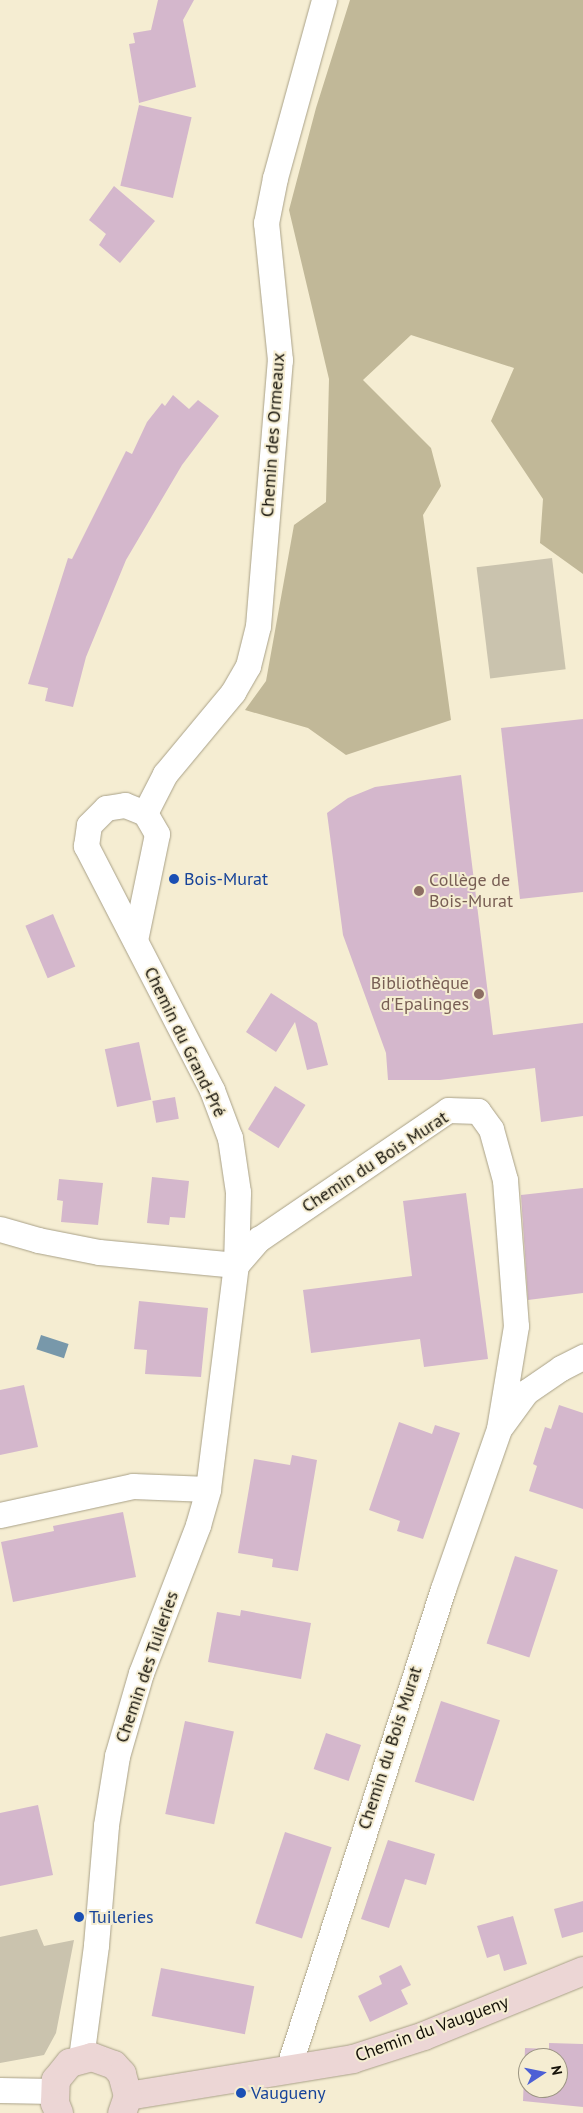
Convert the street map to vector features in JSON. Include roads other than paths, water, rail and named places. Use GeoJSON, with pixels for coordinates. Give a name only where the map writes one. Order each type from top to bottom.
{"type":"FeatureCollection","features":[{"type":"Feature","properties":{"kind":"street","name":"Chemin des Ormeaux"},"geometry":{"type":"LineString","coordinates":[[145,813],[165,774],[233,692],[248,666],[258,626],[280,360],[266,224],[275,178],[324,0]]}},
{"type":"Feature","properties":{"kind":"street","name":"Chemin du Grand-Pré"},"geometry":{"type":"LineString","coordinates":[[145,813],[125,805],[106,808],[89,825],[86,846],[212,1090],[230,1138],[238,1192],[236,1265]]}},
{"type":"Feature","properties":{"kind":"street"},"geometry":{"type":"LineString","coordinates":[[135,940],[157,834],[145,813]]}},
{"type":"Feature","properties":{"kind":"street","name":"Chemin du Bois Murat"},"geometry":{"type":"LineString","coordinates":[[236,1265],[260,1239],[448,1110],[478,1111],[491,1129],[505,1180],[515,1316],[499,1429],[443,1589],[288,2069]]}},
{"type":"Feature","properties":{"kind":"street"},"geometry":{"type":"LineString","coordinates":[[0,1229],[38,1240],[99,1252],[236,1265]]}},
{"type":"Feature","properties":{"kind":"street","name":"Chemin des Tuileries"},"geometry":{"type":"LineString","coordinates":[[81,2058],[96,1945],[106,1826],[117,1756],[141,1673],[198,1525],[208,1489],[236,1265]]}},
{"type":"Feature","properties":{"kind":"street","name":"Chemin du Bois Murat"},"geometry":{"type":"LineString","coordinates":[[499,1429],[526,1392],[561,1368],[583,1358]]}},
{"type":"Feature","properties":{"kind":"street"},"geometry":{"type":"LineString","coordinates":[[0,1515],[133,1486],[208,1489]]}},
{"type":"Feature","properties":{"kind":"street","name":"Chemin du Vaugueny"},"geometry":{"type":"LineString","coordinates":[[125,2104],[288,2069],[353,2059],[424,2036],[583,1971]]}},
{"type":"Feature","properties":{"kind":"street"},"geometry":{"type":"LineString","coordinates":[[0,2090],[56,2102],[62,2070],[81,2058],[92,2057],[114,2065],[124,2079],[125,2104]]}},
{"type":"Feature","properties":{"kind":"water"},"geometry":{"type":"Polygon","coordinates":[[[41,1335],[69,1344],[64,1358],[36,1349],[41,1335]]]}},
{"type":"Feature","properties":{"kind":"place","name":"Bois-Murat"},"geometry":{"type":"Point","coordinates":[174,879]}},
{"type":"Feature","properties":{"kind":"place","name":"Collège de Bois-Murat"},"geometry":{"type":"Point","coordinates":[419,891]}},
{"type":"Feature","properties":{"kind":"place","name":"Bibliothèque d'Epalinges"},"geometry":{"type":"Point","coordinates":[479,994]}},
{"type":"Feature","properties":{"kind":"place","name":"Tuileries"},"geometry":{"type":"Point","coordinates":[79,1917]}},
{"type":"Feature","properties":{"kind":"place","name":"Vaugueny"},"geometry":{"type":"Point","coordinates":[241,2093]}}]}
